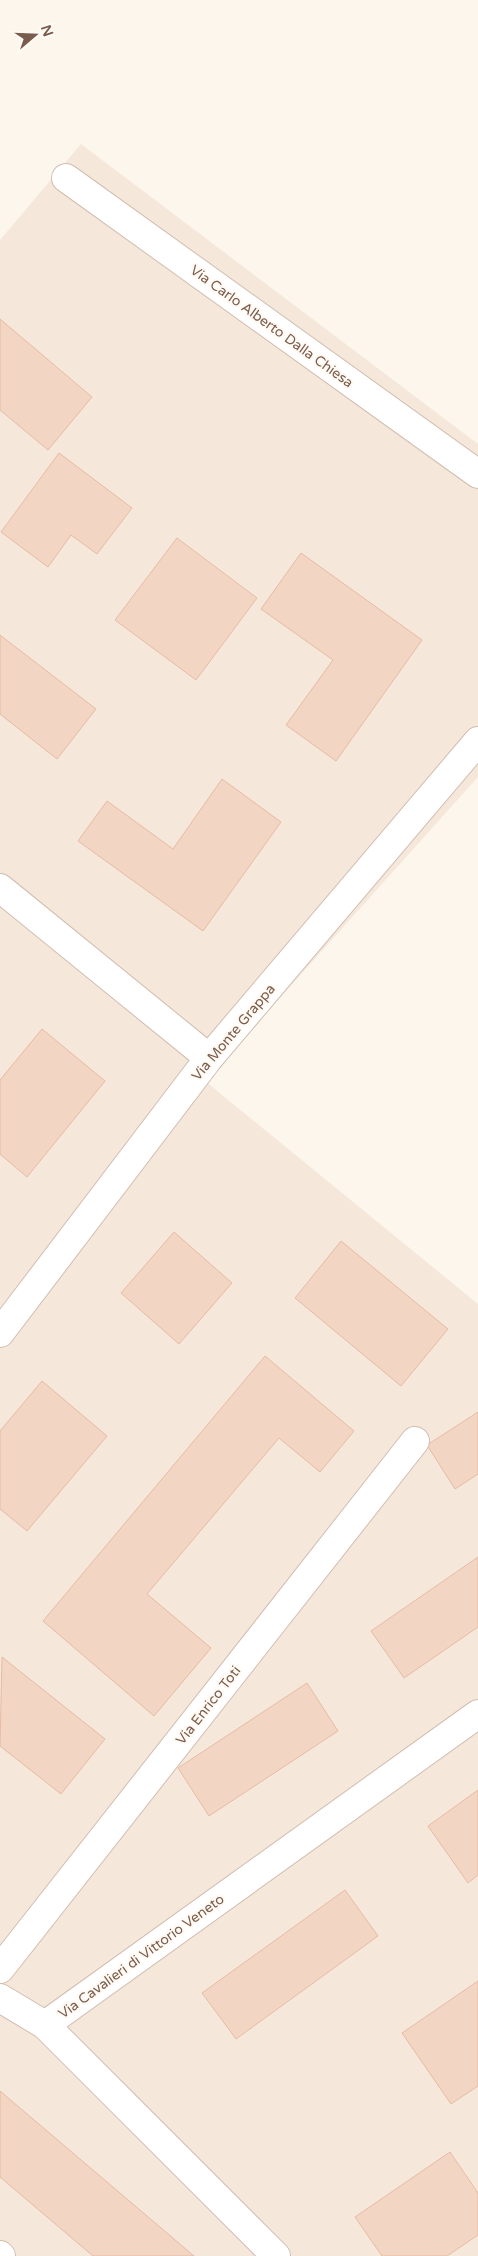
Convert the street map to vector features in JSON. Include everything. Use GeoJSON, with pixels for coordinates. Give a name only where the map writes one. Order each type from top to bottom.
{"type":"FeatureCollection","features":[{"type":"Feature","properties":{"kind":"street","name":"Via Carlo Alberto Dalla Chiesa"},"geometry":{"type":"LineString","coordinates":[[66,178],[478,474]]}},
{"type":"Feature","properties":{"kind":"street","name":"Via Monte Grappa"},"geometry":{"type":"LineString","coordinates":[[0,1332],[209,1058],[478,741]]}},
{"type":"Feature","properties":{"kind":"street"},"geometry":{"type":"LineString","coordinates":[[0,888],[209,1058]]}},
{"type":"Feature","properties":{"kind":"street","name":"Via Enrico Toti"},"geometry":{"type":"LineString","coordinates":[[0,1970],[415,1441]]}},
{"type":"Feature","properties":{"kind":"street","name":"Via Cavalieri di Vittorio Veneto"},"geometry":{"type":"LineString","coordinates":[[276,2256],[44,2025],[478,1714]]}},
{"type":"Feature","properties":{"kind":"street"},"geometry":{"type":"LineString","coordinates":[[0,1998],[44,2025]]}},
{"type":"Feature","properties":{"kind":"shaded area"},"geometry":{"type":"Polygon","coordinates":[[[81,144],[478,444],[478,777],[205,1081],[478,1304],[478,2256],[0,2256],[0,240],[81,144]]]}},
{"type":"Feature","properties":{"kind":"building"},"geometry":{"type":"Polygon","coordinates":[[[0,319],[92,397],[48,450],[0,410],[0,319]]]}},
{"type":"Feature","properties":{"kind":"building"},"geometry":{"type":"Polygon","coordinates":[[[59,453],[132,508],[97,554],[71,535],[48,567],[1,532],[59,453]]]}},
{"type":"Feature","properties":{"kind":"building"},"geometry":{"type":"Polygon","coordinates":[[[177,538],[257,598],[196,680],[115,620],[177,538]]]}},
{"type":"Feature","properties":{"kind":"building"},"geometry":{"type":"Polygon","coordinates":[[[301,553],[422,640],[336,761],[286,725],[333,660],[261,609],[301,553]]]}},
{"type":"Feature","properties":{"kind":"building"},"geometry":{"type":"Polygon","coordinates":[[[0,635],[96,709],[57,759],[0,714],[0,635]]]}},
{"type":"Feature","properties":{"kind":"building"},"geometry":{"type":"Polygon","coordinates":[[[222,779],[281,822],[203,931],[78,841],[107,801],[173,849],[222,779]]]}},
{"type":"Feature","properties":{"kind":"building"},"geometry":{"type":"Polygon","coordinates":[[[42,1029],[105,1081],[27,1177],[0,1154],[0,1080],[42,1029]]]}},
{"type":"Feature","properties":{"kind":"building"},"geometry":{"type":"Polygon","coordinates":[[[174,1232],[232,1283],[179,1344],[121,1293],[174,1232]]]}},
{"type":"Feature","properties":{"kind":"building"},"geometry":{"type":"Polygon","coordinates":[[[341,1241],[448,1329],[401,1386],[295,1298],[341,1241]]]}},
{"type":"Feature","properties":{"kind":"building"},"geometry":{"type":"Polygon","coordinates":[[[265,1356],[354,1431],[320,1472],[279,1438],[147,1594],[211,1648],[154,1716],[43,1621],[265,1356]]]}},
{"type":"Feature","properties":{"kind":"building"},"geometry":{"type":"Polygon","coordinates":[[[42,1381],[107,1436],[27,1531],[0,1509],[0,1431],[42,1381]]]}},
{"type":"Feature","properties":{"kind":"building"},"geometry":{"type":"Polygon","coordinates":[[[478,1412],[478,1474],[455,1489],[427,1445],[478,1412]]]}},
{"type":"Feature","properties":{"kind":"building"},"geometry":{"type":"Polygon","coordinates":[[[478,1557],[478,1627],[404,1678],[371,1631],[478,1557]]]}},
{"type":"Feature","properties":{"kind":"building"},"geometry":{"type":"Polygon","coordinates":[[[2,1657],[105,1739],[61,1794],[0,1746],[2,1657]]]}},
{"type":"Feature","properties":{"kind":"building"},"geometry":{"type":"Polygon","coordinates":[[[307,1683],[338,1731],[209,1816],[178,1768],[307,1683]]]}},
{"type":"Feature","properties":{"kind":"building"},"geometry":{"type":"Polygon","coordinates":[[[478,1790],[478,1875],[468,1883],[428,1826],[478,1790]]]}},
{"type":"Feature","properties":{"kind":"building"},"geometry":{"type":"Polygon","coordinates":[[[345,1890],[378,1936],[236,2039],[202,1993],[345,1890]]]}},
{"type":"Feature","properties":{"kind":"building"},"geometry":{"type":"Polygon","coordinates":[[[478,1981],[478,2086],[451,2104],[402,2033],[478,1981]]]}},
{"type":"Feature","properties":{"kind":"building"},"geometry":{"type":"Polygon","coordinates":[[[0,2091],[194,2256],[93,2256],[0,2177],[0,2091]]]}},
{"type":"Feature","properties":{"kind":"building"},"geometry":{"type":"Polygon","coordinates":[[[450,2152],[478,2193],[478,2235],[447,2256],[382,2256],[355,2217],[450,2152]]]}}]}
